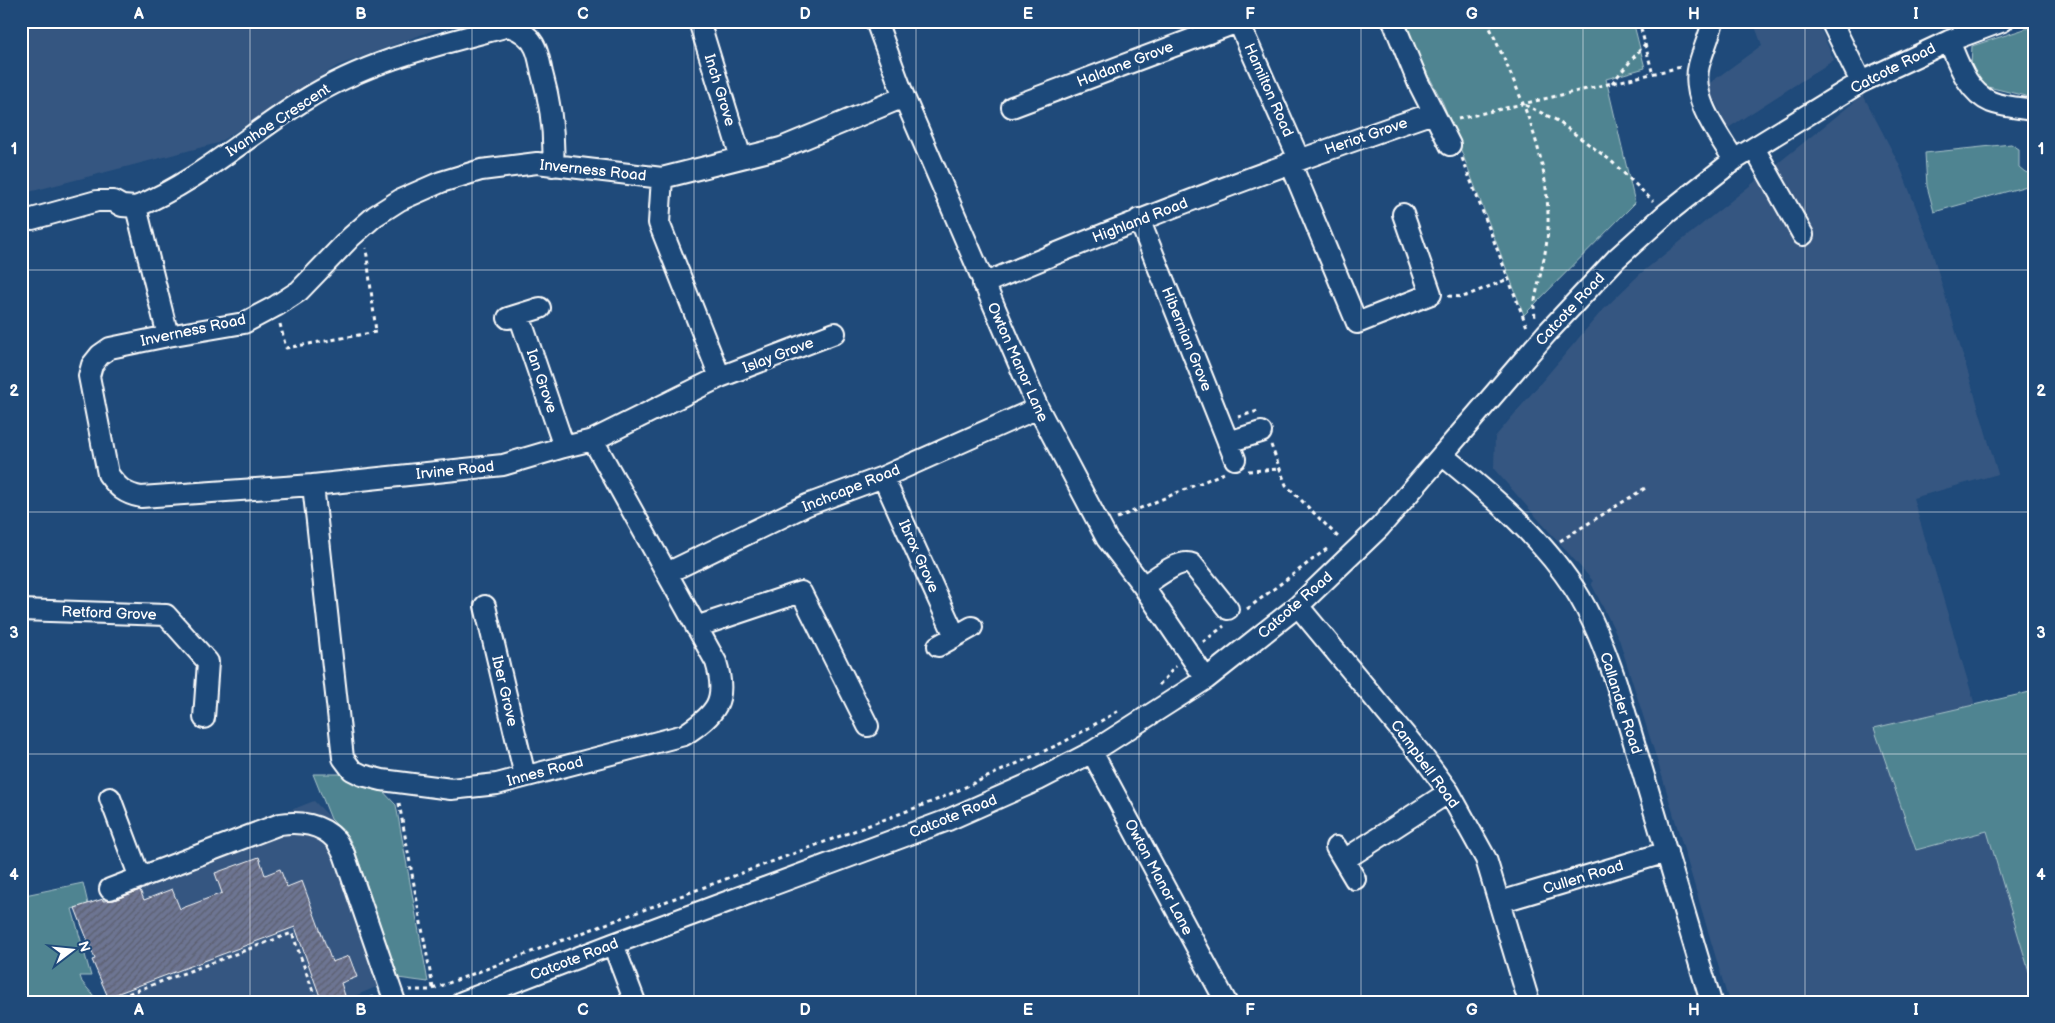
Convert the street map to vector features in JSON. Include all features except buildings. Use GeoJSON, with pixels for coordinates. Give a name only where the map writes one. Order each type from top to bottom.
{"type":"FeatureCollection","features":[{"type":"Feature","properties":{"kind":"street","name":"Inch Grove"},"geometry":{"type":"LineString","coordinates":[[699,21],[741,158]]}},
{"type":"Feature","properties":{"kind":"street","name":"Owton Manor Lane"},"geometry":{"type":"LineString","coordinates":[[876,21],[904,98],[1038,408],[1107,539],[1143,586],[1206,679]]}},
{"type":"Feature","properties":{"kind":"street"},"geometry":{"type":"LineString","coordinates":[[1393,21],[1435,118],[1450,145]]}},
{"type":"Feature","properties":{"kind":"street"},"geometry":{"type":"LineString","coordinates":[[1713,21],[1710,35],[1698,65],[1698,95],[1734,160]]}},
{"type":"Feature","properties":{"kind":"street"},"geometry":{"type":"LineString","coordinates":[[1831,21],[1861,82]]}},
{"type":"Feature","properties":{"kind":"street","name":"Catcote Road"},"geometry":{"type":"LineString","coordinates":[[462,1002],[948,820],[1038,780],[1092,752],[1206,679],[1298,606],[1380,527],[1546,334],[1617,258],[1657,209],[1861,82],[1949,41],[2002,21]]}},
{"type":"Feature","properties":{"kind":"street","name":"Haldane Grove"},"geometry":{"type":"LineString","coordinates":[[1012,107],[1238,22]]}},
{"type":"Feature","properties":{"kind":"street","name":"Hamilton Road"},"geometry":{"type":"LineString","coordinates":[[1238,22],[1294,161]]}},
{"type":"Feature","properties":{"kind":"street","name":"Ivanhoe Crescent"},"geometry":{"type":"LineString","coordinates":[[136,207],[182,183],[304,100],[349,76],[394,57],[509,26],[527,36],[536,48],[553,121],[553,166]]}},
{"type":"Feature","properties":{"kind":"street"},"geometry":{"type":"LineString","coordinates":[[1949,41],[1968,82],[1978,94],[1991,102],[2034,110]]}},
{"type":"Feature","properties":{"kind":"street","name":"Inverness Road"},"geometry":{"type":"LineString","coordinates":[[110,348],[244,323],[299,291],[376,216],[400,200],[441,182],[481,170],[537,164],[662,178],[781,148],[904,98]]}},
{"type":"Feature","properties":{"kind":"street","name":"Heriot Grove"},"geometry":{"type":"LineString","coordinates":[[1294,161],[1435,118]]}},
{"type":"Feature","properties":{"kind":"street"},"geometry":{"type":"LineString","coordinates":[[1754,148],[1803,235]]}},
{"type":"Feature","properties":{"kind":"street"},"geometry":{"type":"LineString","coordinates":[[1294,161],[1357,323],[1432,294],[1403,214]]}},
{"type":"Feature","properties":{"kind":"street","name":"Highland Road"},"geometry":{"type":"LineString","coordinates":[[983,284],[1138,219],[1294,161]]}},
{"type":"Feature","properties":{"kind":"street"},"geometry":{"type":"LineString","coordinates":[[662,178],[659,224],[720,377]]}},
{"type":"Feature","properties":{"kind":"street"},"geometry":{"type":"LineString","coordinates":[[32,219],[62,203],[113,200],[122,206],[136,207],[168,336]]}},
{"type":"Feature","properties":{"kind":"street","name":"Hibernian Grove"},"geometry":{"type":"LineString","coordinates":[[1138,219],[1233,461]]}},
{"type":"Feature","properties":{"kind":"street","name":"Ian Grove"},"geometry":{"type":"LineString","coordinates":[[540,308],[513,317],[564,446]]}},
{"type":"Feature","properties":{"kind":"street","name":"Islay Grove"},"geometry":{"type":"LineString","coordinates":[[720,377],[835,333]]}},
{"type":"Feature","properties":{"kind":"street","name":"Irvine Road"},"geometry":{"type":"LineString","coordinates":[[110,348],[100,355],[92,365],[90,376],[108,474],[116,486],[127,494],[141,497],[313,485],[503,465],[564,446],[593,440],[720,377]]}},
{"type":"Feature","properties":{"kind":"street","name":"Inchcape Road"},"geometry":{"type":"LineString","coordinates":[[667,573],[807,505],[883,476],[1038,408]]}},
{"type":"Feature","properties":{"kind":"street"},"geometry":{"type":"LineString","coordinates":[[1233,461],[1263,429]]}},
{"type":"Feature","properties":{"kind":"street","name":"Innes Road"},"geometry":{"type":"LineString","coordinates":[[313,485],[343,758],[352,770],[362,775],[382,780],[451,789],[497,784],[684,735],[703,722],[714,709],[721,695],[721,679],[716,662],[593,440]]}},
{"type":"Feature","properties":{"kind":"street","name":"Callander Road"},"geometry":{"type":"LineString","coordinates":[[1442,455],[1478,484],[1545,550],[1574,588],[1599,634],[1616,682],[1711,1002]]}},
{"type":"Feature","properties":{"kind":"street","name":"Ibrox Grove"},"geometry":{"type":"LineString","coordinates":[[883,476],[946,641],[972,626]]}},
{"type":"Feature","properties":{"kind":"street"},"geometry":{"type":"LineString","coordinates":[[1143,586],[1177,565],[1188,562],[1192,564],[1234,614]]}},
{"type":"Feature","properties":{"kind":"street"},"geometry":{"type":"LineString","coordinates":[[696,627],[801,592],[868,726]]}},
{"type":"Feature","properties":{"kind":"street","name":"Iber Grove"},"geometry":{"type":"LineString","coordinates":[[485,606],[525,776]]}},
{"type":"Feature","properties":{"kind":"street","name":"Campbell Road"},"geometry":{"type":"LineString","coordinates":[[1298,606],[1424,758],[1449,792],[1486,858],[1529,1002]]}},
{"type":"Feature","properties":{"kind":"street","name":"Retford Grove"},"geometry":{"type":"LineString","coordinates":[[21,610],[166,615],[208,662],[204,718]]}},
{"type":"Feature","properties":{"kind":"street","name":"Owton Manor Lane"},"geometry":{"type":"LineString","coordinates":[[1092,752],[1226,1002]]}},
{"type":"Feature","properties":{"kind":"street"},"geometry":{"type":"LineString","coordinates":[[1355,878],[1340,853],[1449,792]]}},
{"type":"Feature","properties":{"kind":"street"},"geometry":{"type":"LineString","coordinates":[[110,798],[140,878]]}},
{"type":"Feature","properties":{"kind":"street"},"geometry":{"type":"LineString","coordinates":[[110,889],[280,824],[292,822],[317,828],[336,840],[344,854],[392,996]]}},
{"type":"Feature","properties":{"kind":"street","name":"Cullen Road"},"geometry":{"type":"LineString","coordinates":[[1500,902],[1667,852]]}},
{"type":"Feature","properties":{"kind":"street"},"geometry":{"type":"LineString","coordinates":[[613,944],[635,1002]]}},
{"type":"Feature","properties":{"kind":"path"},"geometry":{"type":"LineString","coordinates":[[1487,21],[1524,104],[1540,152],[1547,191],[1548,230],[1534,306],[1536,318]]}},
{"type":"Feature","properties":{"kind":"path"},"geometry":{"type":"LineString","coordinates":[[1639,21],[1652,71]]}},
{"type":"Feature","properties":{"kind":"path"},"geometry":{"type":"LineString","coordinates":[[1611,84],[1645,44]]}},
{"type":"Feature","properties":{"kind":"path"},"geometry":{"type":"LineString","coordinates":[[1435,118],[1524,104],[1679,67],[1698,65]]}},
{"type":"Feature","properties":{"kind":"path"},"geometry":{"type":"LineString","coordinates":[[1524,104],[1556,120],[1610,160],[1654,202],[1657,209]]}},
{"type":"Feature","properties":{"kind":"path"},"geometry":{"type":"LineString","coordinates":[[1450,145],[1460,154],[1527,328],[1542,311]]}},
{"type":"Feature","properties":{"kind":"path"},"geometry":{"type":"LineString","coordinates":[[276,306],[286,348],[376,332],[367,251],[362,228]]}},
{"type":"Feature","properties":{"kind":"path"},"geometry":{"type":"LineString","coordinates":[[1432,294],[1463,297],[1508,279]]}},
{"type":"Feature","properties":{"kind":"path"},"geometry":{"type":"LineString","coordinates":[[1236,417],[1258,411],[1263,429],[1286,485],[1340,539]]}},
{"type":"Feature","properties":{"kind":"path"},"geometry":{"type":"LineString","coordinates":[[1100,526],[1233,461],[1280,469]]}},
{"type":"Feature","properties":{"kind":"path"},"geometry":{"type":"LineString","coordinates":[[1545,550],[1647,487]]}},
{"type":"Feature","properties":{"kind":"path"},"geometry":{"type":"LineString","coordinates":[[1154,690],[1188,652],[1234,614],[1346,535]]}},
{"type":"Feature","properties":{"kind":"path"},"geometry":{"type":"LineString","coordinates":[[392,996],[433,988],[939,799],[1064,742],[1121,709]]}},
{"type":"Feature","properties":{"kind":"path"},"geometry":{"type":"LineString","coordinates":[[399,802],[433,988]]}},
{"type":"Feature","properties":{"kind":"path"},"geometry":{"type":"LineString","coordinates":[[106,1002],[292,933],[317,1002]]}},
{"type":"Feature","properties":{"kind":"shaded area"},"geometry":{"type":"Polygon","coordinates":[[[21,21],[458,21],[337,66],[218,143],[21,194],[21,21]]]}},
{"type":"Feature","properties":{"kind":"shaded area"},"geometry":{"type":"Polygon","coordinates":[[[1753,21],[1817,21],[1834,60],[1728,128],[1707,85],[1762,45],[1753,21]]]}},
{"type":"Feature","properties":{"kind":"shaded area"},"geometry":{"type":"Polygon","coordinates":[[[1863,95],[1899,164],[1929,241],[1998,474],[1913,498],[1975,705],[1875,728],[1987,831],[2034,988],[2034,1002],[1729,1002],[1663,779],[1619,639],[1591,583],[1593,581],[1494,469],[1495,437],[1600,313],[1640,274],[1863,95]]]}},
{"type":"Feature","properties":{"kind":"shaded area"},"geometry":{"type":"Polygon","coordinates":[[[314,801],[348,836],[355,850],[398,978],[340,1002],[103,1002],[108,996],[92,960],[132,945],[108,883],[314,801]]]}},
{"type":"Feature","properties":{"kind":"green space"},"geometry":{"type":"Polygon","coordinates":[[[1405,21],[1633,21],[1645,68],[1606,79],[1635,203],[1524,315],[1443,103],[1420,59],[1405,21]]]}},
{"type":"Feature","properties":{"kind":"green space"},"geometry":{"type":"Polygon","coordinates":[[[2034,26],[2034,98],[1984,86],[1971,67],[1972,46],[2034,26]]]}},
{"type":"Feature","properties":{"kind":"green space"},"geometry":{"type":"Polygon","coordinates":[[[2011,144],[2019,149],[2019,167],[2025,172],[2034,174],[2034,184],[1934,212],[1927,186],[1925,153],[2011,144]]]}},
{"type":"Feature","properties":{"kind":"green space"},"geometry":{"type":"Polygon","coordinates":[[[2034,691],[2034,988],[1987,831],[1916,850],[1874,728],[2034,691]]]}},
{"type":"Feature","properties":{"kind":"green space"},"geometry":{"type":"Polygon","coordinates":[[[313,774],[345,774],[378,786],[396,805],[428,982],[398,978],[355,850],[348,836],[331,819],[313,774]]]}},
{"type":"Feature","properties":{"kind":"green space"},"geometry":{"type":"Polygon","coordinates":[[[21,879],[25,895],[83,883],[88,904],[72,909],[91,976],[80,976],[82,982],[99,1002],[21,1002],[21,879]]]}}]}
